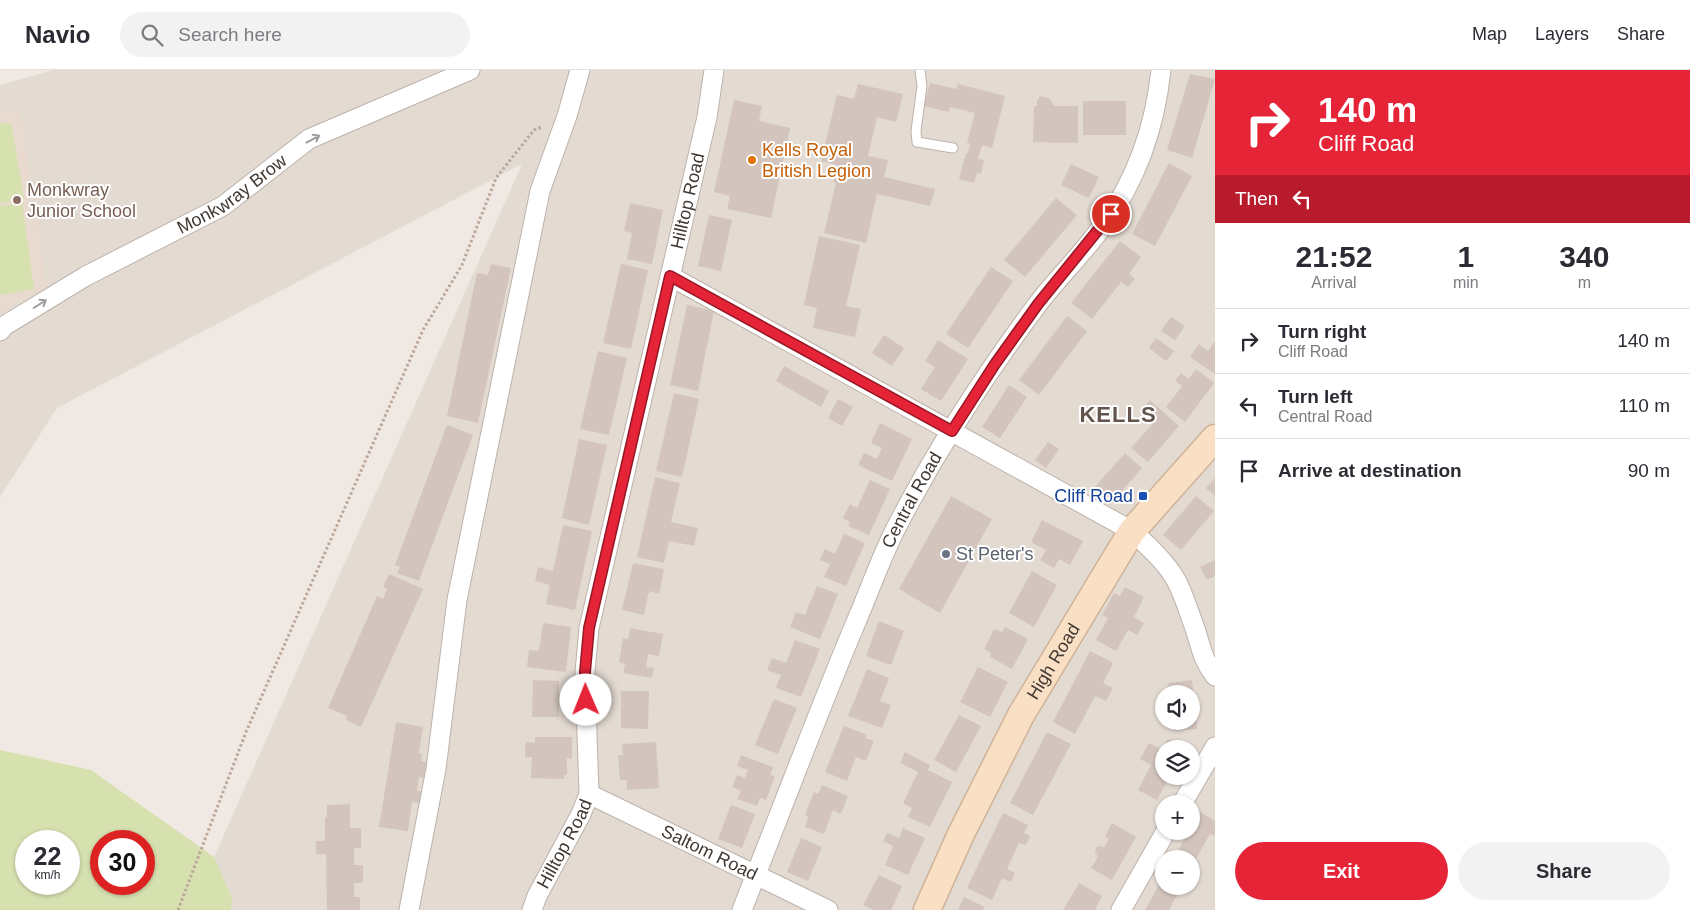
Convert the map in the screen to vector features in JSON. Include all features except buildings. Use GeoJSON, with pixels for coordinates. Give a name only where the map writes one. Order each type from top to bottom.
{"type":"FeatureCollection","features":[{"type":"Feature","properties":{"kind":"street","name":"Monkwray Brow"},"geometry":{"type":"LineString","coordinates":[[0,331],[4,326],[86,276],[223,206],[309,139],[470,70]]}},
{"type":"Feature","properties":{"kind":"street"},"geometry":{"type":"LineString","coordinates":[[409,910],[436,769],[457,600],[540,190],[567,116],[580,70]]}},
{"type":"Feature","properties":{"kind":"street","name":"Hilltop Road"},"geometry":{"type":"LineString","coordinates":[[532,910],[537,896],[581,814],[589,794],[585,672],[589,628],[707,117],[714,70]]}},
{"type":"Feature","properties":{"kind":"street","name":"Central Road"},"geometry":{"type":"LineString","coordinates":[[742,910],[812,730],[895,532],[952,431],[995,364],[1038,304],[1103,226],[1119,203],[1133,176],[1146,143],[1161,70]]}},
{"type":"Feature","properties":{"kind":"street"},"geometry":{"type":"LineString","coordinates":[[670,276],[1132,531],[1161,560],[1176,581],[1194,624],[1200,648],[1208,668],[1215,676]]}},
{"type":"Feature","properties":{"kind":"street","name":"High Road"},"geometry":{"type":"LineString","coordinates":[[927,910],[961,834],[1021,715],[1132,531],[1215,438]]}},
{"type":"Feature","properties":{"kind":"street"},"geometry":{"type":"LineString","coordinates":[[1187,795],[1215,748]]}},
{"type":"Feature","properties":{"kind":"street","name":"Saltom Road"},"geometry":{"type":"LineString","coordinates":[[589,794],[828,910]]}},
{"type":"Feature","properties":{"kind":"street"},"geometry":{"type":"LineString","coordinates":[[1121,910],[1161,840]]}},
{"type":"Feature","properties":{"kind":"lane"},"geometry":{"type":"LineString","coordinates":[[920,70],[922,86],[916,131],[917,142],[953,148]]}},
{"type":"Feature","properties":{"kind":"path"},"geometry":{"type":"LineString","coordinates":[[178,910],[246,732],[423,330],[462,266],[496,178],[534,130],[567,116]]}},
{"type":"Feature","properties":{"kind":"shaded area"},"geometry":{"type":"Polygon","coordinates":[[[53,70],[1215,70],[1215,910],[231,910],[232,897],[214,857],[522,164],[57,408],[0,497],[0,85],[53,70]]]}},
{"type":"Feature","properties":{"kind":"shaded area","name":"Monkwray Junior School"},"geometry":{"type":"Polygon","coordinates":[[[20,110],[47,287],[0,312],[0,113],[20,110]]]}},
{"type":"Feature","properties":{"kind":"green space"},"geometry":{"type":"Polygon","coordinates":[[[11,122],[24,199],[0,203],[0,124],[11,122]]]}},
{"type":"Feature","properties":{"kind":"green space"},"geometry":{"type":"Polygon","coordinates":[[[22,203],[34,289],[0,295],[0,206],[22,203]]]}},
{"type":"Feature","properties":{"kind":"green space"},"geometry":{"type":"Polygon","coordinates":[[[0,750],[91,770],[214,857],[232,897],[231,910],[0,910],[0,750]]]}},
{"type":"Feature","properties":{"kind":"place","name":"Kells Royal British Legion"},"geometry":{"type":"Point","coordinates":[752,160]}},
{"type":"Feature","properties":{"kind":"place","name":"Monkwray Junior School"},"geometry":{"type":"Point","coordinates":[17,200]}},
{"type":"Feature","properties":{"kind":"place","name":"Cliff Road"},"geometry":{"type":"Point","coordinates":[1143,496]}},
{"type":"Feature","properties":{"kind":"place","name":"St Peter's"},"geometry":{"type":"Point","coordinates":[946,554]}},
{"type":"Feature","properties":{"kind":"district","name":"KELLS"},"geometry":{"type":"Point","coordinates":[1118,414]}},
{"type":"Feature","properties":{"kind":"route"},"geometry":{"type":"LineString","coordinates":[[586,700],[585,672],[589,628],[670,276],[952,431],[995,364],[1038,304],[1111,214]]}}]}
